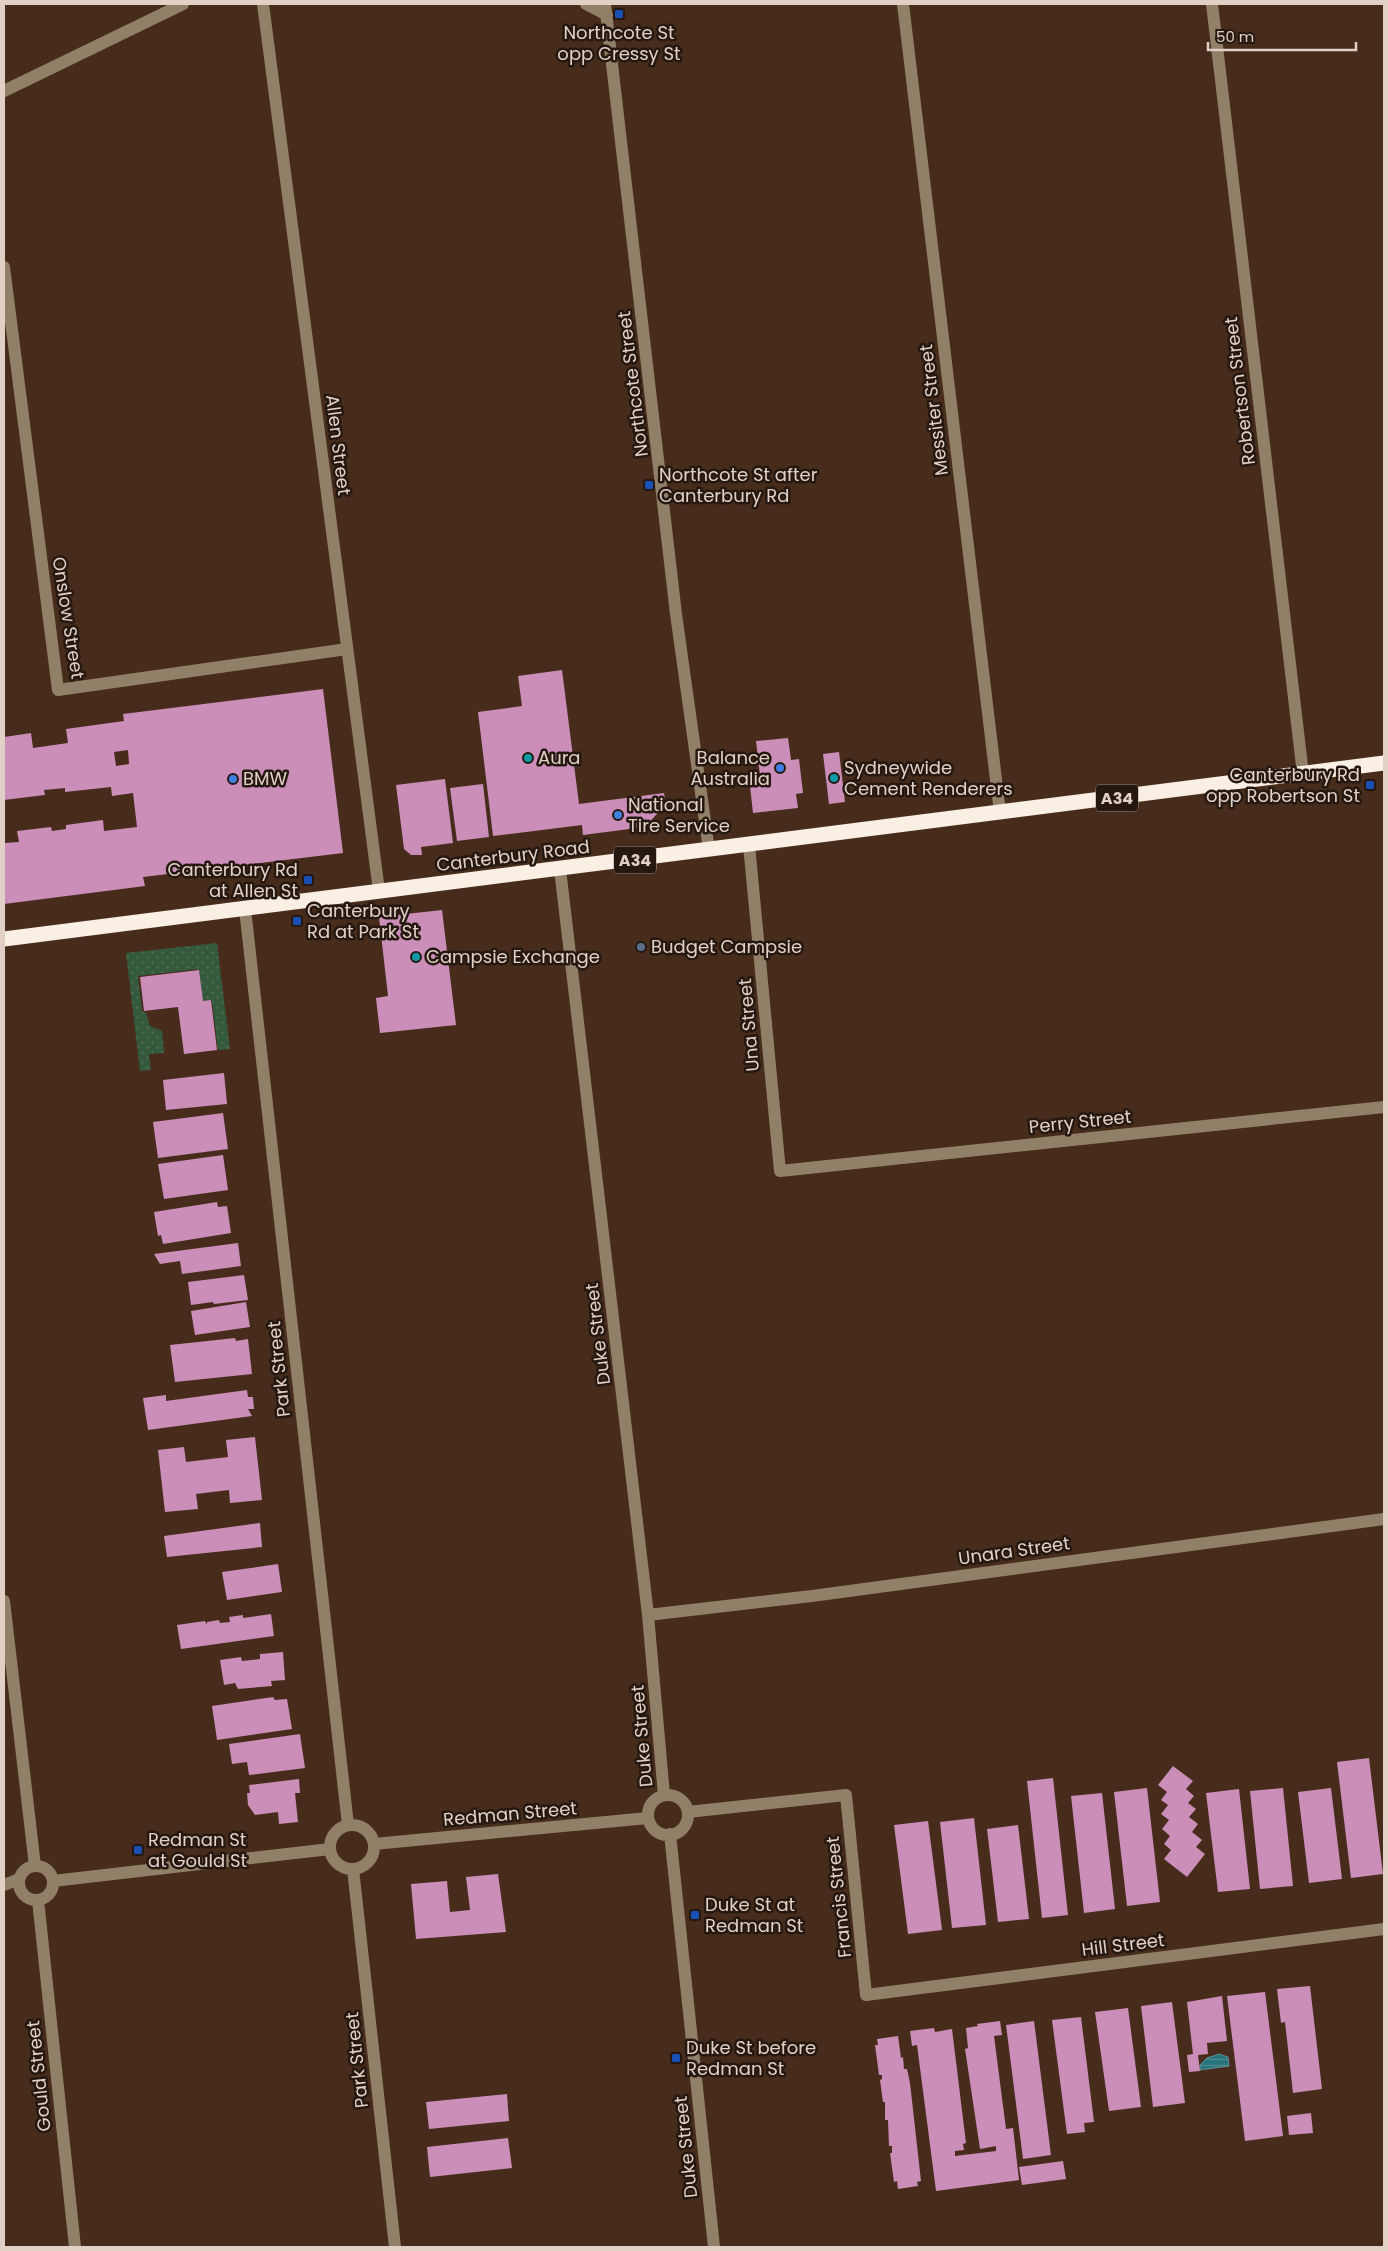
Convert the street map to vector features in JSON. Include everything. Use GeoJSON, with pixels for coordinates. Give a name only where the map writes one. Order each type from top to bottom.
{"type":"FeatureCollection","features":[{"type":"Feature","properties":{"kind":"highway","name":"Canterbury Road"},"geometry":{"type":"LineString","coordinates":[[4,939],[1384,763]]}},
{"type":"Feature","properties":{"kind":"street"},"geometry":{"type":"LineString","coordinates":[[4,91],[183,4]]}},
{"type":"Feature","properties":{"kind":"street","name":"Allen Street"},"geometry":{"type":"LineString","coordinates":[[263,4],[379,891]]}},
{"type":"Feature","properties":{"kind":"street"},"geometry":{"type":"LineString","coordinates":[[586,4],[606,9]]}},
{"type":"Feature","properties":{"kind":"street","name":"Messiter Street"},"geometry":{"type":"LineString","coordinates":[[903,4],[1000,813]]}},
{"type":"Feature","properties":{"kind":"street","name":"Robertson Street"},"geometry":{"type":"LineString","coordinates":[[1212,4],[1303,774]]}},
{"type":"Feature","properties":{"kind":"street","name":"Northcote Street"},"geometry":{"type":"LineString","coordinates":[[606,9],[676,614],[708,850]]}},
{"type":"Feature","properties":{"kind":"street","name":"Onslow Street"},"geometry":{"type":"LineString","coordinates":[[4,267],[58,690],[346,649]]}},
{"type":"Feature","properties":{"kind":"street","name":"Una Street"},"geometry":{"type":"LineString","coordinates":[[749,845],[780,1171]]}},
{"type":"Feature","properties":{"kind":"street","name":"Duke Street"},"geometry":{"type":"LineString","coordinates":[[560,869],[648,1616],[664,1795]]}},
{"type":"Feature","properties":{"kind":"street","name":"Park Street"},"geometry":{"type":"LineString","coordinates":[[245,909],[348,1825]]}},
{"type":"Feature","properties":{"kind":"street","name":"Perry Street"},"geometry":{"type":"LineString","coordinates":[[780,1171],[1384,1107]]}},
{"type":"Feature","properties":{"kind":"street","name":"Unara Street"},"geometry":{"type":"LineString","coordinates":[[648,1616],[812,1596],[1384,1519]]}},
{"type":"Feature","properties":{"kind":"street"},"geometry":{"type":"LineString","coordinates":[[4,1601],[35,1866]]}},
{"type":"Feature","properties":{"kind":"street"},"geometry":{"type":"LineString","coordinates":[[664,1795],[677,1797],[686,1806],[688,1812],[685,1824],[681,1829],[670,1834],[654,1829],[648,1818],[650,1806],[658,1797],[664,1795]]}},
{"type":"Feature","properties":{"kind":"street","name":"Francis Street"},"geometry":{"type":"LineString","coordinates":[[688,1812],[846,1795],[866,1995]]}},
{"type":"Feature","properties":{"kind":"street","name":"Redman Street"},"geometry":{"type":"LineString","coordinates":[[374,1844],[648,1818]]}},
{"type":"Feature","properties":{"kind":"street"},"geometry":{"type":"LineString","coordinates":[[348,1825],[355,1825],[368,1831],[374,1844],[371,1858],[366,1864],[353,1869],[339,1865],[334,1860],[330,1849],[331,1838],[335,1832],[348,1825]]}},
{"type":"Feature","properties":{"kind":"street","name":"Duke Street"},"geometry":{"type":"LineString","coordinates":[[670,1834],[714,2247]]}},
{"type":"Feature","properties":{"kind":"street"},"geometry":{"type":"LineString","coordinates":[[53,1881],[330,1849]]}},
{"type":"Feature","properties":{"kind":"street"},"geometry":{"type":"LineString","coordinates":[[40,1866],[49,1872],[53,1881],[51,1891],[48,1896],[38,1900],[25,1896],[19,1889],[19,1879],[25,1870],[40,1866]]}},
{"type":"Feature","properties":{"kind":"street","name":"Park Street"},"geometry":{"type":"LineString","coordinates":[[353,1869],[395,2247]]}},
{"type":"Feature","properties":{"kind":"street"},"geometry":{"type":"LineString","coordinates":[[4,1885],[19,1879]]}},
{"type":"Feature","properties":{"kind":"street","name":"Gould Street"},"geometry":{"type":"LineString","coordinates":[[38,1900],[75,2247]]}},
{"type":"Feature","properties":{"kind":"street","name":"Hill Street"},"geometry":{"type":"LineString","coordinates":[[866,1995],[1384,1929]]}},
{"type":"Feature","properties":{"kind":"green space"},"geometry":{"type":"Polygon","coordinates":[[[217,943],[230,1049],[218,1050],[212,1001],[202,1001],[198,969],[138,976],[142,1011],[146,1013],[150,1026],[162,1031],[164,1053],[149,1054],[151,1070],[140,1071],[126,953],[217,943]]]}},
{"type":"Feature","properties":{"kind":"water"},"geometry":{"type":"Polygon","coordinates":[[[1219,2054],[1228,2057],[1229,2066],[1200,2070],[1200,2065],[1207,2058],[1219,2054]]]}},
{"type":"Feature","properties":{"kind":"building","name":"Aura"},"geometry":{"type":"Polygon","coordinates":[[[562,670],[579,804],[664,793],[666,804],[645,827],[583,835],[582,825],[493,836],[478,712],[522,706],[518,676],[562,670]]]}},
{"type":"Feature","properties":{"kind":"building","name":"BMW"},"geometry":{"type":"Polygon","coordinates":[[[323,689],[343,853],[143,877],[145,886],[4,904],[4,843],[19,842],[17,831],[51,827],[52,831],[66,829],[66,825],[103,820],[104,831],[137,827],[133,793],[112,796],[111,787],[65,792],[65,788],[44,790],[45,795],[4,800],[4,737],[31,733],[33,748],[68,743],[66,729],[124,721],[123,714],[323,689]],[[128,750],[114,752],[116,766],[129,764],[128,750]]]}},
{"type":"Feature","properties":{"kind":"building","name":"Balance Australia"},"geometry":{"type":"Polygon","coordinates":[[[788,738],[791,760],[799,759],[803,793],[796,794],[798,808],[753,813],[749,777],[760,776],[756,741],[788,738]]]}},
{"type":"Feature","properties":{"kind":"building","name":"Sydneywide Cement Renderers"},"geometry":{"type":"Polygon","coordinates":[[[839,752],[845,802],[829,804],[823,754],[839,752]]]}},
{"type":"Feature","properties":{"kind":"building"},"geometry":{"type":"Polygon","coordinates":[[[445,779],[453,843],[421,847],[422,855],[411,855],[404,849],[396,785],[445,779]]]}},
{"type":"Feature","properties":{"kind":"building"},"geometry":{"type":"Polygon","coordinates":[[[483,784],[489,837],[457,841],[450,788],[483,784]]]}},
{"type":"Feature","properties":{"kind":"building","name":"Campsie Exchange"},"geometry":{"type":"Polygon","coordinates":[[[442,910],[456,1025],[380,1033],[376,998],[388,996],[379,917],[442,910]]]}},
{"type":"Feature","properties":{"kind":"building"},"geometry":{"type":"Polygon","coordinates":[[[199,970],[203,1001],[211,1000],[217,1050],[184,1054],[178,1007],[144,1011],[140,977],[199,970]]]}},
{"type":"Feature","properties":{"kind":"building"},"geometry":{"type":"Polygon","coordinates":[[[224,1073],[227,1104],[166,1110],[163,1080],[224,1073]]]}},
{"type":"Feature","properties":{"kind":"building"},"geometry":{"type":"Polygon","coordinates":[[[223,1113],[228,1149],[158,1158],[153,1122],[223,1113]]]}},
{"type":"Feature","properties":{"kind":"building"},"geometry":{"type":"Polygon","coordinates":[[[223,1155],[228,1190],[164,1199],[158,1164],[223,1155]]]}},
{"type":"Feature","properties":{"kind":"building"},"geometry":{"type":"Polygon","coordinates":[[[217,1202],[218,1207],[227,1206],[231,1233],[163,1244],[161,1235],[158,1236],[154,1212],[217,1202]]]}},
{"type":"Feature","properties":{"kind":"building"},"geometry":{"type":"Polygon","coordinates":[[[238,1243],[241,1266],[182,1274],[180,1261],[160,1264],[154,1254],[238,1243]]]}},
{"type":"Feature","properties":{"kind":"building"},"geometry":{"type":"Polygon","coordinates":[[[244,1275],[248,1300],[191,1305],[188,1282],[244,1275]]]}},
{"type":"Feature","properties":{"kind":"building"},"geometry":{"type":"Polygon","coordinates":[[[246,1302],[250,1327],[195,1335],[191,1311],[246,1302]]]}},
{"type":"Feature","properties":{"kind":"building"},"geometry":{"type":"Polygon","coordinates":[[[235,1338],[236,1341],[248,1339],[252,1374],[175,1382],[170,1345],[235,1338]]]}},
{"type":"Feature","properties":{"kind":"building"},"geometry":{"type":"Polygon","coordinates":[[[247,1390],[248,1397],[253,1397],[254,1409],[248,1409],[252,1416],[148,1430],[143,1398],[166,1395],[166,1401],[247,1390]]]}},
{"type":"Feature","properties":{"kind":"building"},"geometry":{"type":"Polygon","coordinates":[[[255,1437],[262,1500],[230,1503],[229,1490],[196,1494],[198,1509],[165,1512],[158,1450],[184,1447],[186,1462],[228,1457],[226,1440],[255,1437]]]}},
{"type":"Feature","properties":{"kind":"building"},"geometry":{"type":"Polygon","coordinates":[[[260,1523],[262,1547],[167,1557],[164,1536],[260,1523]]]}},
{"type":"Feature","properties":{"kind":"building"},"geometry":{"type":"Polygon","coordinates":[[[278,1564],[282,1592],[227,1600],[222,1572],[278,1564]]]}},
{"type":"Feature","properties":{"kind":"building"},"geometry":{"type":"Polygon","coordinates":[[[271,1614],[274,1636],[181,1649],[177,1625],[205,1621],[207,1625],[207,1622],[219,1620],[220,1623],[230,1622],[229,1617],[243,1615],[243,1618],[271,1614]]]}},
{"type":"Feature","properties":{"kind":"building"},"geometry":{"type":"Polygon","coordinates":[[[283,1652],[285,1680],[271,1681],[272,1686],[238,1689],[235,1683],[224,1685],[220,1660],[241,1657],[242,1661],[260,1659],[260,1654],[283,1652]]]}},
{"type":"Feature","properties":{"kind":"building"},"geometry":{"type":"Polygon","coordinates":[[[273,1697],[275,1700],[287,1699],[292,1729],[217,1740],[212,1706],[273,1697]]]}},
{"type":"Feature","properties":{"kind":"building"},"geometry":{"type":"Polygon","coordinates":[[[300,1734],[305,1768],[249,1775],[247,1762],[232,1764],[229,1744],[300,1734]]]}},
{"type":"Feature","properties":{"kind":"building"},"geometry":{"type":"Polygon","coordinates":[[[1369,1758],[1383,1874],[1351,1878],[1337,1762],[1369,1758]]]}},
{"type":"Feature","properties":{"kind":"building"},"geometry":{"type":"Polygon","coordinates":[[[1173,1766],[1193,1781],[1186,1789],[1194,1796],[1188,1803],[1196,1809],[1189,1817],[1198,1824],[1192,1832],[1202,1840],[1196,1847],[1205,1854],[1187,1877],[1164,1859],[1171,1850],[1164,1844],[1170,1836],[1162,1829],[1169,1820],[1161,1814],[1168,1805],[1161,1800],[1167,1792],[1158,1785],[1173,1766]]]}},
{"type":"Feature","properties":{"kind":"building"},"geometry":{"type":"Polygon","coordinates":[[[1053,1778],[1068,1915],[1042,1918],[1027,1781],[1053,1778]]]}},
{"type":"Feature","properties":{"kind":"building"},"geometry":{"type":"Polygon","coordinates":[[[299,1779],[300,1793],[295,1793],[298,1822],[279,1824],[278,1812],[255,1815],[248,1805],[247,1793],[250,1793],[249,1785],[299,1779]]]}},
{"type":"Feature","properties":{"kind":"building"},"geometry":{"type":"Polygon","coordinates":[[[1147,1788],[1160,1902],[1127,1906],[1114,1792],[1147,1788]]]}},
{"type":"Feature","properties":{"kind":"building"},"geometry":{"type":"Polygon","coordinates":[[[1283,1788],[1293,1886],[1260,1889],[1250,1791],[1283,1788]]]}},
{"type":"Feature","properties":{"kind":"building"},"geometry":{"type":"Polygon","coordinates":[[[1331,1788],[1342,1879],[1309,1883],[1298,1792],[1331,1788]]]}},
{"type":"Feature","properties":{"kind":"building"},"geometry":{"type":"Polygon","coordinates":[[[1239,1789],[1250,1889],[1218,1892],[1206,1793],[1239,1789]]]}},
{"type":"Feature","properties":{"kind":"building"},"geometry":{"type":"Polygon","coordinates":[[[1102,1793],[1115,1909],[1084,1913],[1071,1796],[1102,1793]]]}},
{"type":"Feature","properties":{"kind":"building"},"geometry":{"type":"Polygon","coordinates":[[[974,1818],[986,1925],[952,1928],[940,1822],[974,1818]]]}},
{"type":"Feature","properties":{"kind":"building"},"geometry":{"type":"Polygon","coordinates":[[[928,1821],[942,1930],[908,1934],[894,1825],[928,1821]]]}},
{"type":"Feature","properties":{"kind":"building"},"geometry":{"type":"Polygon","coordinates":[[[1018,1825],[1029,1919],[998,1922],[987,1829],[1018,1825]]]}},
{"type":"Feature","properties":{"kind":"building"},"geometry":{"type":"Polygon","coordinates":[[[498,1874],[506,1932],[416,1939],[411,1884],[447,1881],[450,1912],[470,1910],[466,1877],[498,1874]]]}},
{"type":"Feature","properties":{"kind":"building"},"geometry":{"type":"Polygon","coordinates":[[[1310,1986],[1322,2089],[1293,2093],[1285,2022],[1281,2023],[1277,1989],[1310,1986]]]}},
{"type":"Feature","properties":{"kind":"building"},"geometry":{"type":"Polygon","coordinates":[[[1265,1992],[1283,2136],[1245,2141],[1227,1996],[1265,1992]]]}},
{"type":"Feature","properties":{"kind":"building"},"geometry":{"type":"Polygon","coordinates":[[[1222,1996],[1227,2041],[1207,2043],[1208,2054],[1198,2055],[1200,2071],[1189,2072],[1187,2055],[1193,2054],[1187,2002],[1222,1996]]]}},
{"type":"Feature","properties":{"kind":"building"},"geometry":{"type":"Polygon","coordinates":[[[1172,2002],[1185,2103],[1153,2107],[1141,2006],[1172,2002]]]}},
{"type":"Feature","properties":{"kind":"building"},"geometry":{"type":"Polygon","coordinates":[[[1128,2008],[1141,2107],[1109,2111],[1095,2012],[1128,2008]]]}},
{"type":"Feature","properties":{"kind":"building"},"geometry":{"type":"Polygon","coordinates":[[[1081,2017],[1094,2122],[1084,2123],[1085,2132],[1067,2134],[1052,2020],[1081,2017]]]}},
{"type":"Feature","properties":{"kind":"building"},"geometry":{"type":"Polygon","coordinates":[[[1000,2021],[1002,2035],[994,2036],[1006,2129],[1013,2128],[1019,2180],[936,2191],[917,2045],[912,2046],[910,2031],[934,2028],[935,2032],[952,2029],[966,2143],[963,2144],[964,2150],[955,2151],[955,2156],[996,2151],[996,2146],[980,2149],[965,2049],[968,2048],[966,2028],[978,2026],[977,2024],[1000,2021]]]}},
{"type":"Feature","properties":{"kind":"building"},"geometry":{"type":"Polygon","coordinates":[[[1034,2021],[1051,2155],[1023,2159],[1006,2025],[1034,2021]]]}},
{"type":"Feature","properties":{"kind":"building"},"geometry":{"type":"Polygon","coordinates":[[[898,2036],[901,2058],[903,2057],[904,2069],[907,2069],[910,2083],[921,2181],[917,2182],[918,2186],[898,2189],[897,2181],[894,2182],[890,2153],[892,2153],[892,2146],[889,2146],[888,2120],[885,2120],[885,2102],[883,2102],[880,2080],[882,2075],[879,2075],[875,2045],[878,2045],[877,2039],[898,2036]]]}},
{"type":"Feature","properties":{"kind":"building"},"geometry":{"type":"Polygon","coordinates":[[[507,2094],[509,2121],[429,2129],[426,2102],[507,2094]]]}},
{"type":"Feature","properties":{"kind":"building"},"geometry":{"type":"Polygon","coordinates":[[[1311,2113],[1313,2133],[1289,2135],[1287,2116],[1311,2113]]]}},
{"type":"Feature","properties":{"kind":"building"},"geometry":{"type":"Polygon","coordinates":[[[508,2138],[512,2168],[430,2177],[427,2147],[508,2138]]]}},
{"type":"Feature","properties":{"kind":"building"},"geometry":{"type":"Polygon","coordinates":[[[1063,2161],[1066,2179],[1022,2185],[1019,2167],[1063,2161]]]}},
{"type":"Feature","properties":{"kind":"place","name":"Northcote St opp Cressy St"},"geometry":{"type":"Point","coordinates":[619,14]}},
{"type":"Feature","properties":{"kind":"place","name":"Northcote St after Canterbury Rd"},"geometry":{"type":"Point","coordinates":[649,485]}},
{"type":"Feature","properties":{"kind":"place","name":"Aura"},"geometry":{"type":"Point","coordinates":[528,758]}},
{"type":"Feature","properties":{"kind":"place","name":"Balance Australia"},"geometry":{"type":"Point","coordinates":[780,768]}},
{"type":"Feature","properties":{"kind":"place","name":"Sydneywide Cement Renderers"},"geometry":{"type":"Point","coordinates":[834,778]}},
{"type":"Feature","properties":{"kind":"place","name":"BMW"},"geometry":{"type":"Point","coordinates":[233,779]}},
{"type":"Feature","properties":{"kind":"place","name":"Canterbury Rd opp Robertson St"},"geometry":{"type":"Point","coordinates":[1370,785]}},
{"type":"Feature","properties":{"kind":"place","name":"National Tire Service"},"geometry":{"type":"Point","coordinates":[618,815]}},
{"type":"Feature","properties":{"kind":"place","name":"Canterbury Rd at Allen St"},"geometry":{"type":"Point","coordinates":[308,880]}},
{"type":"Feature","properties":{"kind":"place","name":"Canterbury Rd at Park St"},"geometry":{"type":"Point","coordinates":[297,921]}},
{"type":"Feature","properties":{"kind":"place","name":"Budget Campsie"},"geometry":{"type":"Point","coordinates":[641,947]}},
{"type":"Feature","properties":{"kind":"place","name":"Campsie Exchange"},"geometry":{"type":"Point","coordinates":[416,957]}},
{"type":"Feature","properties":{"kind":"place","name":"Redman St at Gould St"},"geometry":{"type":"Point","coordinates":[138,1850]}},
{"type":"Feature","properties":{"kind":"place","name":"Duke St at Redman St"},"geometry":{"type":"Point","coordinates":[695,1915]}},
{"type":"Feature","properties":{"kind":"place","name":"Duke St before Redman St"},"geometry":{"type":"Point","coordinates":[676,2058]}}]}
